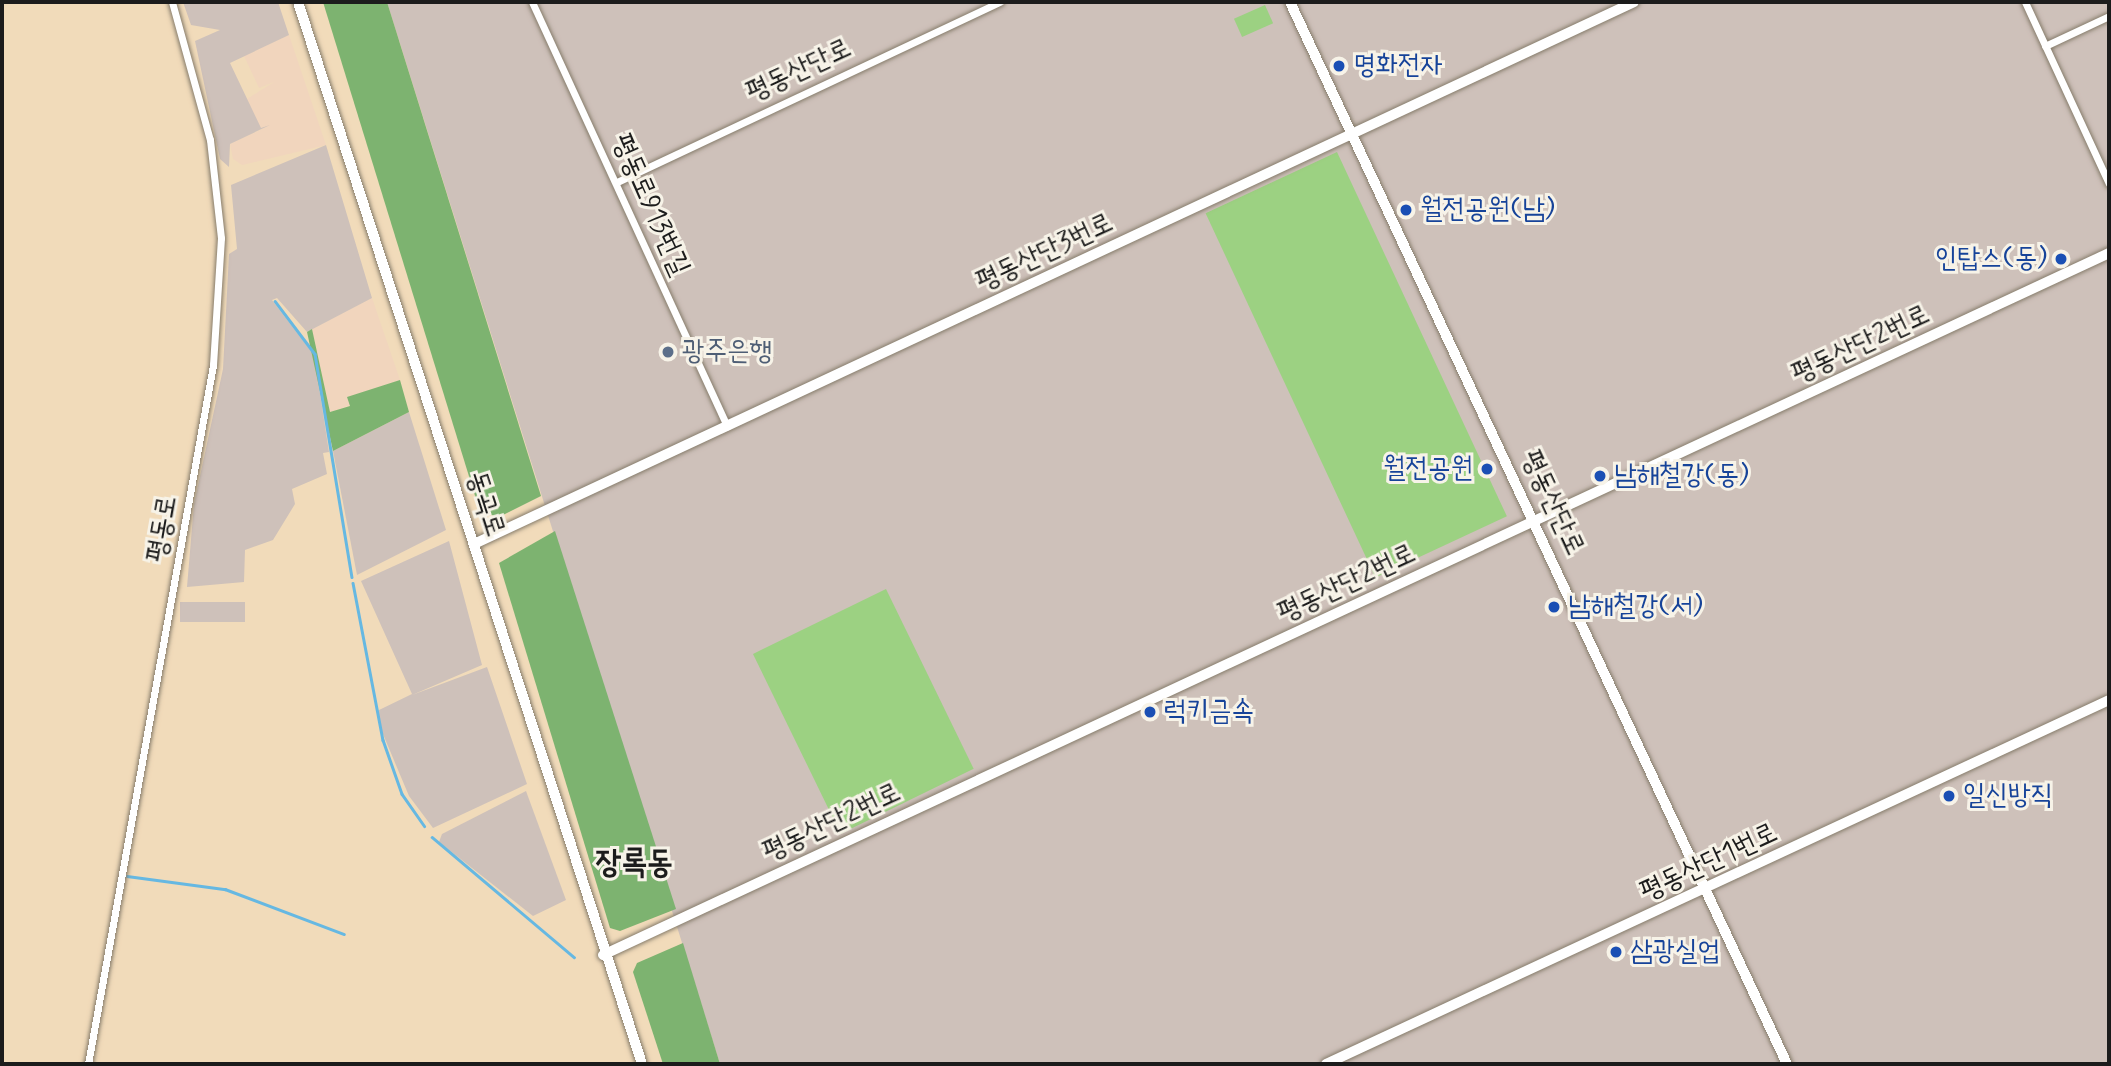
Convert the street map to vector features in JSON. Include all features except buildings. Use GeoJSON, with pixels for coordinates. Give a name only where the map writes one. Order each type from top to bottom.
{"type":"FeatureCollection","features":[{"type":"Feature","properties":{"kind":"street","name":"평동로"},"geometry":{"type":"LineString","coordinates":[[88,1064],[213,365],[221,238],[210,140],[172,2]]}},
{"type":"Feature","properties":{"kind":"street","name":"동곡로"},"geometry":{"type":"LineString","coordinates":[[298,2],[474,544],[603,955],[642,1064]]}},
{"type":"Feature","properties":{"kind":"street","name":"평동로913번길"},"geometry":{"type":"LineString","coordinates":[[532,2],[727,426]]}},
{"type":"Feature","properties":{"kind":"street","name":"평동산단로"},"geometry":{"type":"LineString","coordinates":[[617,182],[1000,2]]}},
{"type":"Feature","properties":{"kind":"street","name":"평동산단로"},"geometry":{"type":"LineString","coordinates":[[1290,2],[1536,522],[1787,1064]]}},
{"type":"Feature","properties":{"kind":"street","name":"평동산단3번로"},"geometry":{"type":"LineString","coordinates":[[474,544],[1634,2]]}},
{"type":"Feature","properties":{"kind":"street"},"geometry":{"type":"LineString","coordinates":[[2025,2],[2109,184]]}},
{"type":"Feature","properties":{"kind":"street"},"geometry":{"type":"LineString","coordinates":[[2045,46],[2109,16]]}},
{"type":"Feature","properties":{"kind":"street","name":"평동산단2번로"},"geometry":{"type":"LineString","coordinates":[[603,955],[2109,253]]}},
{"type":"Feature","properties":{"kind":"street","name":"평동산단1번로"},"geometry":{"type":"LineString","coordinates":[[1326,1064],[2109,701]]}},
{"type":"Feature","properties":{"kind":"street","name":"동곡로"},"geometry":{"type":"LineString","coordinates":[[626,1022],[636,1064]]}},
{"type":"Feature","properties":{"kind":"shaded area"},"geometry":{"type":"Polygon","coordinates":[[[183,2],[278,2],[289,35],[230,63],[261,128],[270,125],[230,144],[229,167],[220,159],[195,41],[220,30],[191,25],[183,2]]]}},
{"type":"Feature","properties":{"kind":"shaded area"},"geometry":{"type":"Polygon","coordinates":[[[387,2],[2109,2],[2109,1064],[720,1064],[387,2]]]}},
{"type":"Feature","properties":{"kind":"shaded area"},"geometry":{"type":"Polygon","coordinates":[[[289,35],[326,145],[242,165],[233,159],[230,144],[268,126],[261,129],[247,99],[274,82],[259,88],[244,56],[289,35]]]}},
{"type":"Feature","properties":{"kind":"shaded area"},"geometry":{"type":"Polygon","coordinates":[[[326,145],[372,298],[307,332],[277,298],[272,300],[314,355],[329,452],[323,453],[327,474],[292,489],[295,504],[273,540],[245,550],[244,582],[187,587],[194,504],[223,369],[229,254],[237,249],[231,185],[326,145]]]}},
{"type":"Feature","properties":{"kind":"shaded area"},"geometry":{"type":"Polygon","coordinates":[[[372,298],[400,380],[348,397],[350,405],[330,412],[312,329],[372,298]]]}},
{"type":"Feature","properties":{"kind":"shaded area"},"geometry":{"type":"Polygon","coordinates":[[[409,412],[446,530],[357,575],[333,451],[409,412]]]}},
{"type":"Feature","properties":{"kind":"shaded area"},"geometry":{"type":"Polygon","coordinates":[[[449,541],[482,665],[412,695],[487,667],[527,784],[433,828],[409,796],[380,727],[377,711],[412,694],[361,581],[449,541]]]}},
{"type":"Feature","properties":{"kind":"shaded area"},"geometry":{"type":"Polygon","coordinates":[[[180,602],[245,602],[245,622],[180,622],[180,602]]]}},
{"type":"Feature","properties":{"kind":"shaded area"},"geometry":{"type":"Polygon","coordinates":[[[526,791],[566,900],[533,916],[439,842],[442,834],[526,791]]]}},
{"type":"Feature","properties":{"kind":"green space"},"geometry":{"type":"Polygon","coordinates":[[[323,2],[387,2],[541,496],[499,517],[480,512],[323,2]]]}},
{"type":"Feature","properties":{"kind":"green space"},"geometry":{"type":"Polygon","coordinates":[[[1265,5],[1273,23],[1242,37],[1234,19],[1265,5]]]}},
{"type":"Feature","properties":{"kind":"green space"},"geometry":{"type":"Polygon","coordinates":[[[1337,152],[1507,516],[1375,578],[1206,213],[1337,152]]]}},
{"type":"Feature","properties":{"kind":"green space"},"geometry":{"type":"Polygon","coordinates":[[[312,329],[330,412],[350,406],[347,397],[400,380],[409,412],[333,451],[307,332],[312,329]]]}},
{"type":"Feature","properties":{"kind":"green space"},"geometry":{"type":"Polygon","coordinates":[[[555,531],[676,909],[620,931],[610,928],[499,563],[555,531]]]}},
{"type":"Feature","properties":{"kind":"green space"},"geometry":{"type":"Polygon","coordinates":[[[886,589],[974,769],[841,834],[753,654],[886,589]]]}},
{"type":"Feature","properties":{"kind":"green space"},"geometry":{"type":"Polygon","coordinates":[[[683,943],[720,1064],[663,1064],[633,972],[637,963],[683,943]]]}},
{"type":"Feature","properties":{"kind":"waterway"},"geometry":{"type":"LineString","coordinates":[[275,301],[315,354],[352,577]]}},
{"type":"Feature","properties":{"kind":"waterway"},"geometry":{"type":"LineString","coordinates":[[353,583],[383,740],[402,794],[424,826]]}},
{"type":"Feature","properties":{"kind":"waterway"},"geometry":{"type":"LineString","coordinates":[[432,837],[574,957]]}},
{"type":"Feature","properties":{"kind":"waterway"},"geometry":{"type":"LineString","coordinates":[[127,876],[225,889],[344,934]]}},
{"type":"Feature","properties":{"kind":"place","name":"명화전자"},"geometry":{"type":"Point","coordinates":[1339,66]}},
{"type":"Feature","properties":{"kind":"place","name":"월전공원(남)"},"geometry":{"type":"Point","coordinates":[1406,210]}},
{"type":"Feature","properties":{"kind":"place","name":"인탑스(동)"},"geometry":{"type":"Point","coordinates":[2061,259]}},
{"type":"Feature","properties":{"kind":"place","name":"광주은행"},"geometry":{"type":"Point","coordinates":[668,352]}},
{"type":"Feature","properties":{"kind":"place","name":"월전공원"},"geometry":{"type":"Point","coordinates":[1487,469]}},
{"type":"Feature","properties":{"kind":"place","name":"남해철강(동)"},"geometry":{"type":"Point","coordinates":[1600,476]}},
{"type":"Feature","properties":{"kind":"place","name":"남해철강(서)"},"geometry":{"type":"Point","coordinates":[1554,607]}},
{"type":"Feature","properties":{"kind":"place","name":"럭키금속"},"geometry":{"type":"Point","coordinates":[1150,712]}},
{"type":"Feature","properties":{"kind":"place","name":"일신방직"},"geometry":{"type":"Point","coordinates":[1949,796]}},
{"type":"Feature","properties":{"kind":"place","name":"삼광실업"},"geometry":{"type":"Point","coordinates":[1616,952]}},
{"type":"Feature","properties":{"kind":"district","name":"장록동"},"geometry":{"type":"Point","coordinates":[634,863]}}]}
